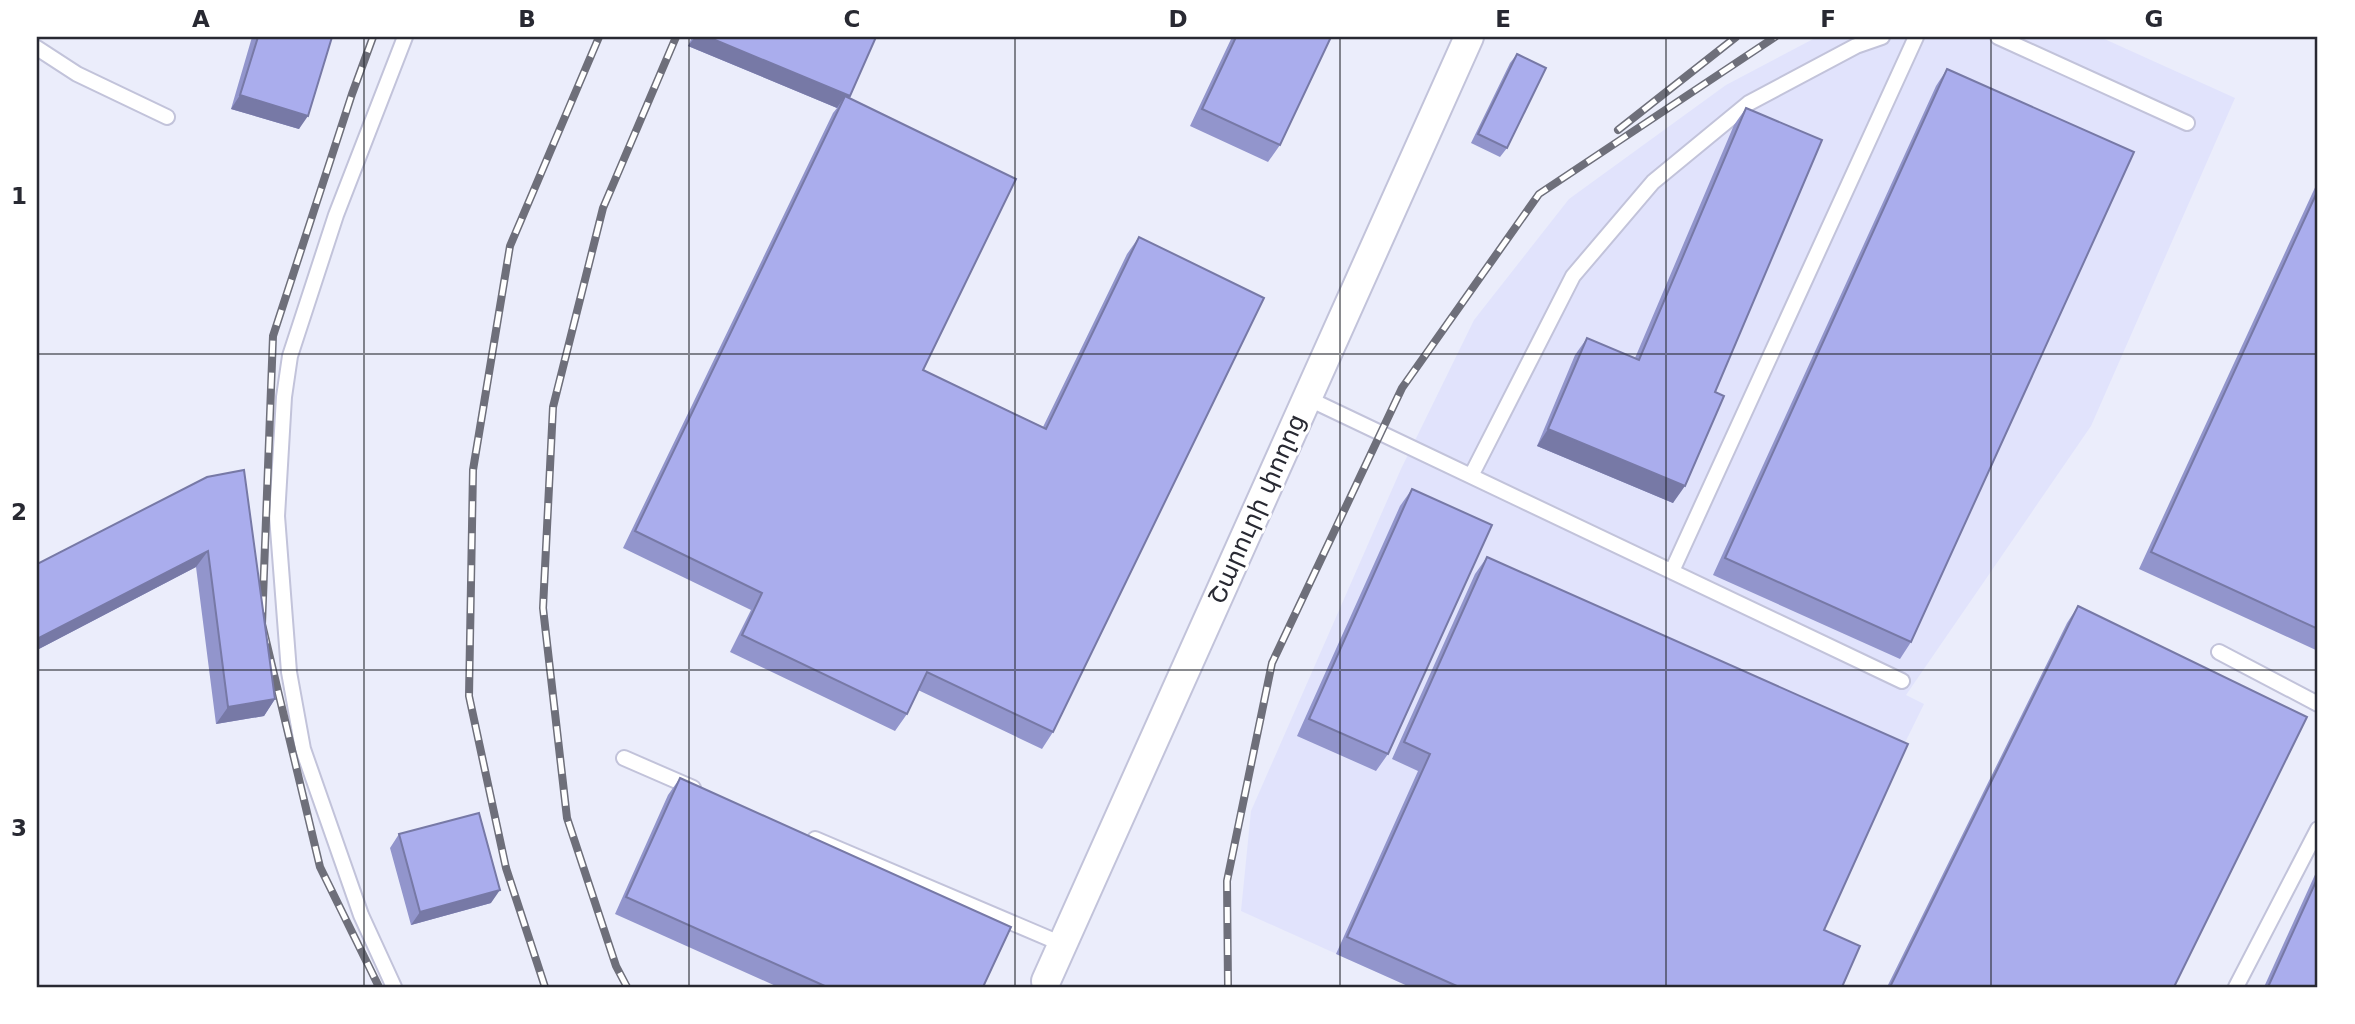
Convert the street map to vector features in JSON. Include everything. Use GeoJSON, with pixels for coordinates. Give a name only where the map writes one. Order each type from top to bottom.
{"type":"FeatureCollection","features":[{"type":"Feature","properties":{"kind":"street","name":"Շարուրի փողոց"},"geometry":{"type":"LineString","coordinates":[[1044,984],[1469,37]]}},
{"type":"Feature","properties":{"kind":"lane"},"geometry":{"type":"LineString","coordinates":[[394,987],[361,915],[303,749],[289,672],[277,516],[284,397],[290,356],[336,215],[405,37]]}},
{"type":"Feature","properties":{"kind":"lane"},"geometry":{"type":"LineString","coordinates":[[1471,476],[1573,276],[1653,182],[1749,103],[1856,46],[1882,37]]}},
{"type":"Feature","properties":{"kind":"lane"},"geometry":{"type":"LineString","coordinates":[[1672,571],[1916,37]]}},
{"type":"Feature","properties":{"kind":"lane"},"geometry":{"type":"LineString","coordinates":[[1998,37],[2188,123]]}},
{"type":"Feature","properties":{"kind":"lane"},"geometry":{"type":"LineString","coordinates":[[37,48],[77,74],[167,117]]}},
{"type":"Feature","properties":{"kind":"lane"},"geometry":{"type":"LineString","coordinates":[[1307,397],[1902,681]]}},
{"type":"Feature","properties":{"kind":"lane"},"geometry":{"type":"LineString","coordinates":[[2218,652],[2318,704]]}},
{"type":"Feature","properties":{"kind":"lane"},"geometry":{"type":"LineString","coordinates":[[624,758],[702,791]]}},
{"type":"Feature","properties":{"kind":"lane"},"geometry":{"type":"LineString","coordinates":[[2236,987],[2318,829]]}},
{"type":"Feature","properties":{"kind":"lane"},"geometry":{"type":"LineString","coordinates":[[804,835],[1062,944]]}},
{"type":"Feature","properties":{"kind":"shaded area"},"geometry":{"type":"Polygon","coordinates":[[[1817,37],[2100,37],[2235,98],[2091,426],[1906,695],[1924,704],[1896,761],[1410,987],[1241,911],[1251,811],[1401,469],[1474,320],[1569,199],[1726,85],[1817,37]]]}},
{"type":"Feature","properties":{"kind":"building"},"geometry":{"type":"Polygon","coordinates":[[[258,37],[332,37],[308,116],[240,95],[258,37]]]}},
{"type":"Feature","properties":{"kind":"building"},"geometry":{"type":"Polygon","coordinates":[[[708,37],[876,37],[850,96],[708,37]]]}},
{"type":"Feature","properties":{"kind":"building"},"geometry":{"type":"Polygon","coordinates":[[[1236,37],[1331,37],[1280,145],[1202,109],[1236,37]]]}},
{"type":"Feature","properties":{"kind":"building"},"geometry":{"type":"Polygon","coordinates":[[[1517,54],[1546,68],[1507,148],[1478,134],[1517,54]]]}},
{"type":"Feature","properties":{"kind":"building"},"geometry":{"type":"Polygon","coordinates":[[[1947,69],[2134,152],[1911,642],[1725,558],[1947,69]]]}},
{"type":"Feature","properties":{"kind":"building"},"geometry":{"type":"Polygon","coordinates":[[[845,96],[1016,179],[923,370],[1046,429],[1139,237],[1264,298],[1053,732],[927,672],[907,714],[742,635],[762,593],[635,531],[845,96]]]}},
{"type":"Feature","properties":{"kind":"building"},"geometry":{"type":"Polygon","coordinates":[[[1746,108],[1822,140],[1715,392],[1724,396],[1685,486],[1548,429],[1587,338],[1639,360],[1746,108]]]}},
{"type":"Feature","properties":{"kind":"building"},"geometry":{"type":"Polygon","coordinates":[[[2318,190],[2318,629],[2151,552],[2318,190]]]}},
{"type":"Feature","properties":{"kind":"building"},"geometry":{"type":"Polygon","coordinates":[[[244,470],[275,699],[228,707],[208,551],[37,639],[37,564],[207,477],[244,470]]]}},
{"type":"Feature","properties":{"kind":"building"},"geometry":{"type":"Polygon","coordinates":[[[1412,489],[1492,525],[1388,754],[1309,719],[1412,489]]]}},
{"type":"Feature","properties":{"kind":"building"},"geometry":{"type":"Polygon","coordinates":[[[1487,557],[1908,744],[1824,930],[1860,946],[1842,987],[1459,987],[1347,937],[1430,754],[1404,742],[1487,557]]]}},
{"type":"Feature","properties":{"kind":"building"},"geometry":{"type":"Polygon","coordinates":[[[2078,606],[2307,717],[2174,987],[1890,987],[2078,606]]]}},
{"type":"Feature","properties":{"kind":"building"},"geometry":{"type":"Polygon","coordinates":[[[680,778],[1011,927],[983,987],[827,987],[626,897],[680,778]]]}},
{"type":"Feature","properties":{"kind":"building"},"geometry":{"type":"Polygon","coordinates":[[[479,813],[500,890],[420,912],[399,834],[479,813]]]}},
{"type":"Feature","properties":{"kind":"building"},"geometry":{"type":"Polygon","coordinates":[[[2318,877],[2318,987],[2268,987],[2318,877]]]}},
{"type":"Feature","properties":{"kind":"railway"},"geometry":{"type":"LineString","coordinates":[[373,37],[273,336],[262,624],[320,867],[379,987]]}},
{"type":"Feature","properties":{"kind":"railway"},"geometry":{"type":"LineString","coordinates":[[545,987],[506,868],[469,696],[473,470],[510,246],[599,37]]}},
{"type":"Feature","properties":{"kind":"railway"},"geometry":{"type":"LineString","coordinates":[[627,987],[616,966],[567,818],[543,608],[553,407],[603,208],[676,37]]}},
{"type":"Feature","properties":{"kind":"railway"},"geometry":{"type":"LineString","coordinates":[[1618,130],[1736,37]]}},
{"type":"Feature","properties":{"kind":"railway"},"geometry":{"type":"LineString","coordinates":[[1228,987],[1227,881],[1272,663],[1402,388],[1539,194],[1775,37]]}}]}
